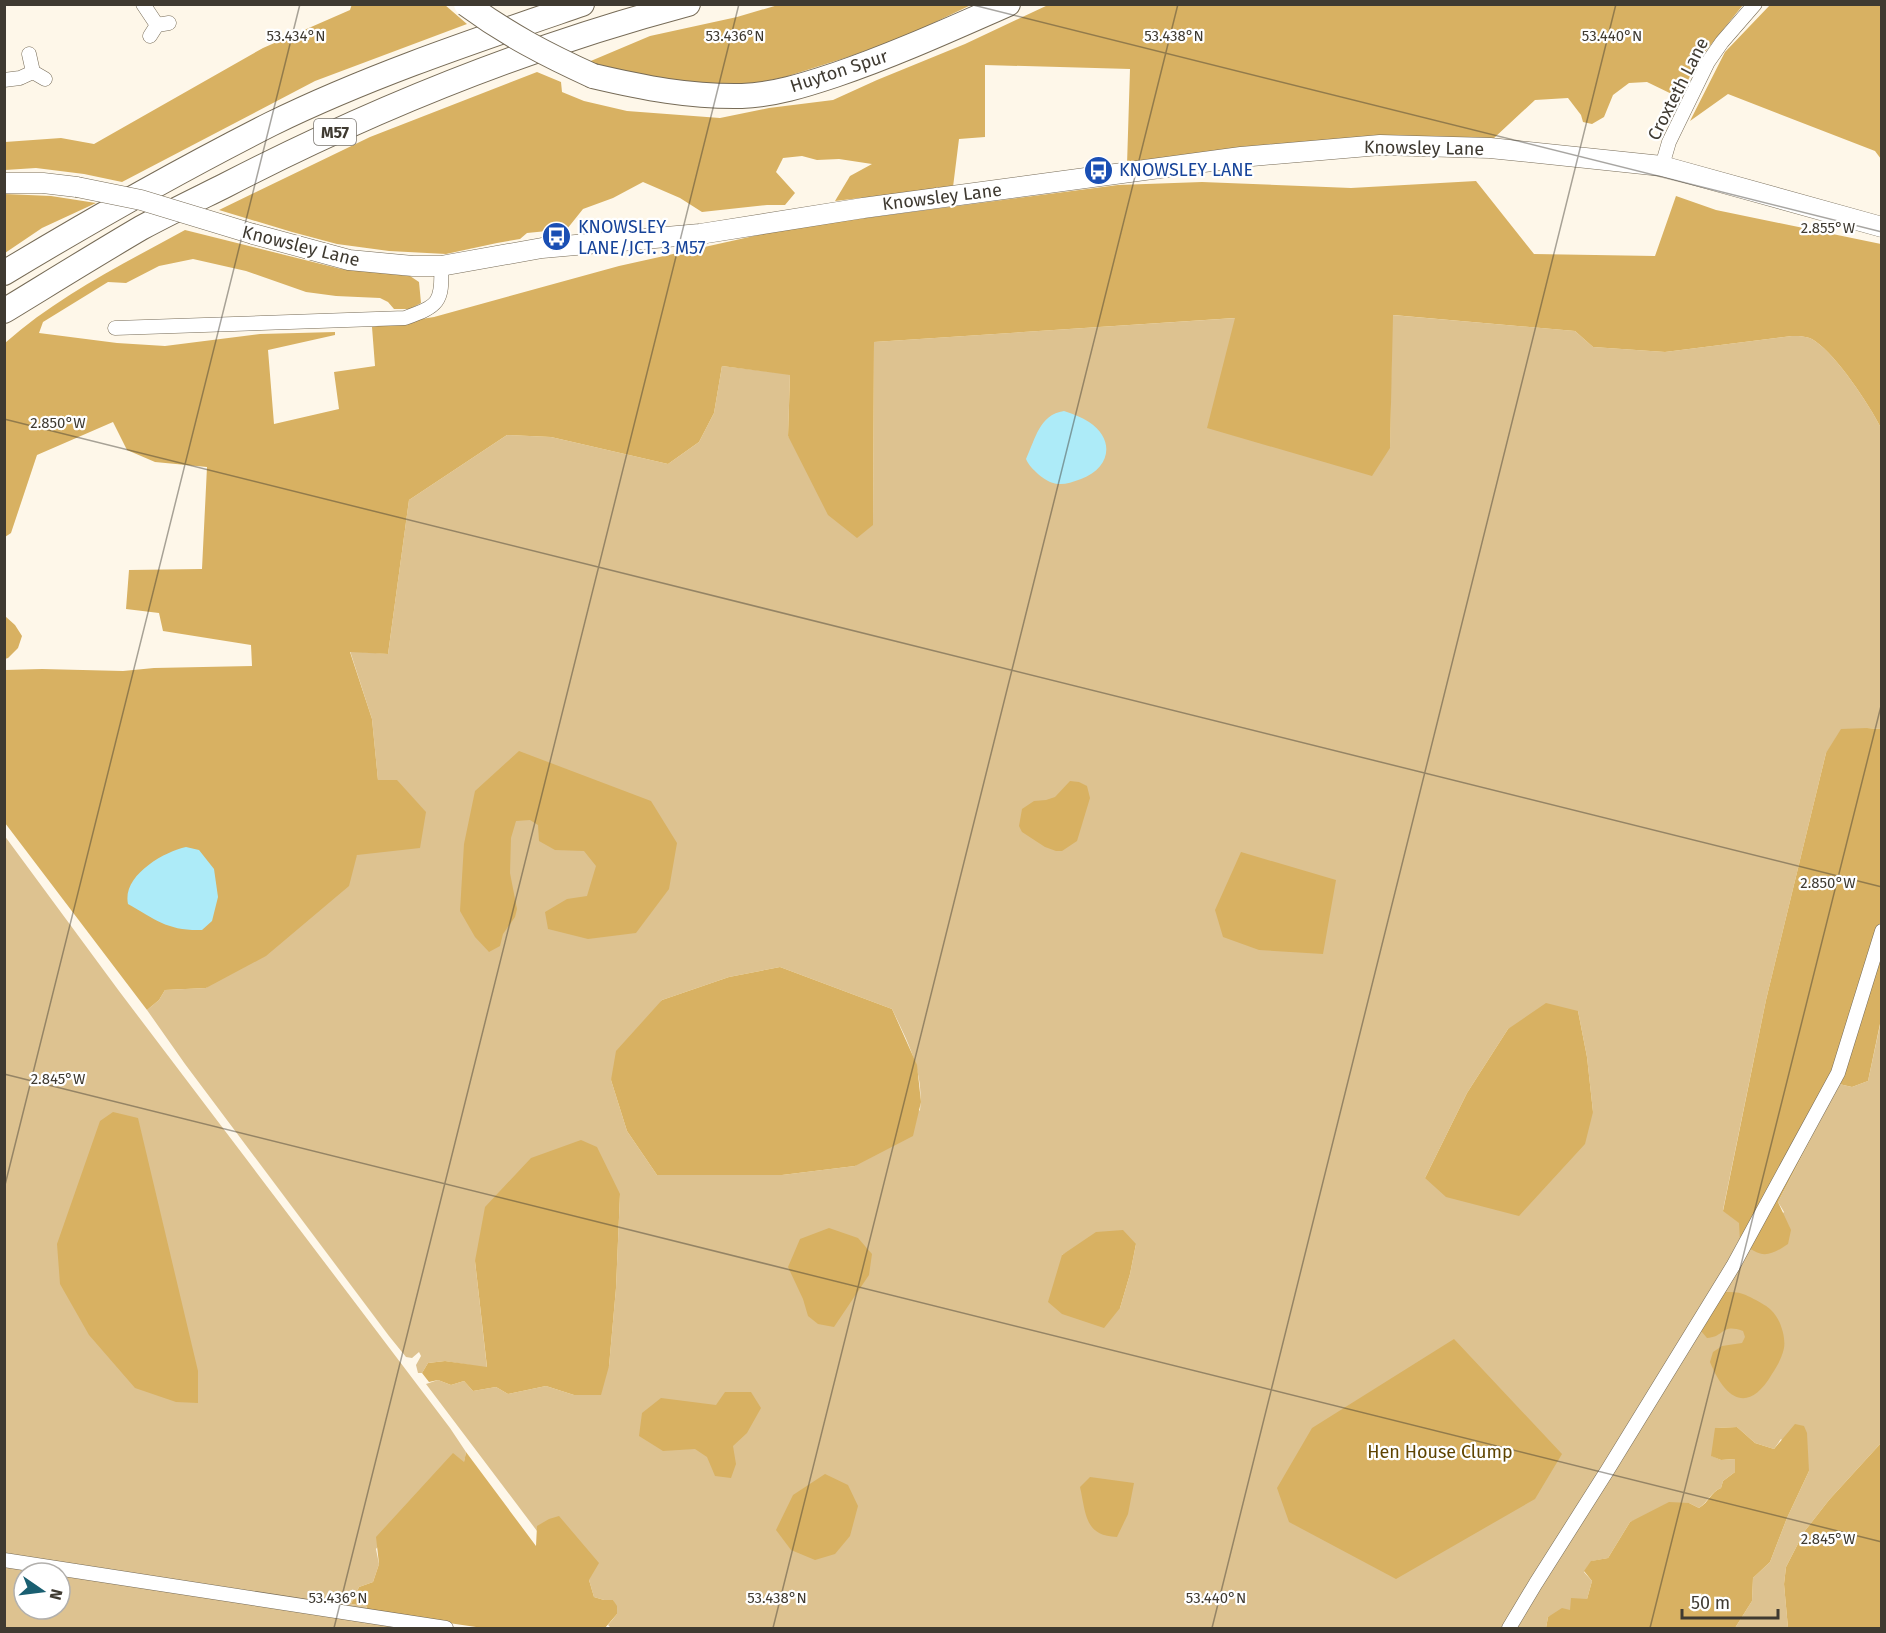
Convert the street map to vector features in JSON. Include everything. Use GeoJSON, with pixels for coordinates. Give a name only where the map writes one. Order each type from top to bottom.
{"type":"FeatureCollection","features":[{"type":"Feature","properties":{"kind":"highway","name":"Huyton Spur"},"geometry":{"type":"LineString","coordinates":[[466,4],[500,28],[544,54],[593,76],[645,89],[681,94],[744,96],[800,87],[867,64],[1008,4]]}},
{"type":"Feature","properties":{"kind":"highway","name":"M57"},"geometry":{"type":"LineString","coordinates":[[4,273],[107,211],[272,124],[441,53],[582,4]]}},
{"type":"Feature","properties":{"kind":"highway","name":"M57"},"geometry":{"type":"LineString","coordinates":[[4,311],[143,228],[293,150],[384,110],[470,76],[628,20],[687,4]]}},
{"type":"Feature","properties":{"kind":"main road","name":"Knowsley Lane"},"geometry":{"type":"LineString","coordinates":[[4,183],[43,183],[77,187],[141,200],[349,260],[403,266],[441,266],[542,248],[700,234],[863,208],[1240,157],[1368,146],[1490,148],[1662,166],[1881,227]]}},
{"type":"Feature","properties":{"kind":"street"},"geometry":{"type":"LineString","coordinates":[[143,4],[158,28]]}},
{"type":"Feature","properties":{"kind":"street","name":"Croxteth Lane"},"geometry":{"type":"LineString","coordinates":[[1662,166],[1669,142],[1708,62],[1755,4]]}},
{"type":"Feature","properties":{"kind":"street"},"geometry":{"type":"LineString","coordinates":[[4,80],[39,75],[30,54]]}},
{"type":"Feature","properties":{"kind":"street"},"geometry":{"type":"LineString","coordinates":[[115,328],[405,318],[429,310],[438,300],[442,286],[441,266]]}},
{"type":"Feature","properties":{"kind":"street"},"geometry":{"type":"LineString","coordinates":[[1509,1629],[1733,1266],[1838,1073],[1881,931]]}},
{"type":"Feature","properties":{"kind":"street"},"geometry":{"type":"LineString","coordinates":[[4,1560],[446,1629]]}},
{"type":"Feature","properties":{"kind":"green space"},"geometry":{"type":"Polygon","coordinates":[[[352,4],[445,5],[467,24],[315,81],[122,182],[36,168],[5,170],[5,142],[61,138],[94,144],[263,48],[350,10],[352,4]]]}},
{"type":"Feature","properties":{"kind":"green space"},"geometry":{"type":"Polygon","coordinates":[[[778,5],[971,5],[906,36],[848,57],[785,77],[742,86],[661,83],[586,63],[650,36],[737,17],[778,5]]]}},
{"type":"Feature","properties":{"kind":"green space"},"geometry":{"type":"Polygon","coordinates":[[[1048,5],[1743,5],[1696,63],[1680,98],[1647,82],[1629,83],[1613,95],[1604,117],[1592,124],[1583,122],[1581,115],[1568,98],[1535,100],[1494,138],[1420,137],[1127,165],[1130,69],[985,65],[985,137],[959,139],[953,187],[835,201],[850,176],[872,164],[839,159],[817,160],[802,156],[783,158],[776,172],[795,193],[785,205],[702,212],[680,198],[643,182],[613,198],[583,209],[567,229],[527,233],[520,239],[446,254],[389,251],[337,244],[219,210],[370,137],[537,72],[561,82],[562,92],[584,101],[627,111],[720,118],[769,108],[833,100],[965,44],[1048,5]]]}},
{"type":"Feature","properties":{"kind":"green space"},"geometry":{"type":"Polygon","coordinates":[[[1770,5],[1881,5],[1881,159],[1875,151],[1728,94],[1690,121],[1725,52],[1770,5]]]}},
{"type":"Feature","properties":{"kind":"green space"},"geometry":{"type":"Polygon","coordinates":[[[1476,181],[1534,254],[1655,256],[1676,196],[1716,210],[1881,244],[1881,428],[1869,406],[1842,369],[1824,348],[1807,337],[1792,336],[1665,352],[1593,347],[1575,331],[1393,315],[1390,448],[1372,476],[1207,428],[1235,318],[874,342],[873,525],[857,538],[828,515],[788,436],[790,375],[722,366],[714,413],[699,442],[668,464],[551,437],[507,435],[409,500],[388,654],[350,652],[372,719],[378,780],[397,780],[426,812],[420,848],[357,855],[349,886],[266,956],[206,988],[165,990],[159,1000],[147,1010],[5,823],[5,670],[123,671],[252,666],[251,645],[163,631],[159,613],[126,609],[129,570],[202,569],[207,467],[155,462],[127,450],[113,422],[37,455],[11,533],[5,537],[5,343],[25,326],[69,296],[185,230],[341,269],[410,276],[419,282],[421,303],[410,309],[394,309],[380,298],[306,292],[246,271],[193,259],[159,266],[126,283],[108,282],[43,322],[39,333],[117,343],[165,346],[260,334],[335,332],[335,335],[268,350],[274,424],[339,409],[334,372],[375,366],[372,327],[434,317],[619,266],[790,228],[1118,185],[1202,182],[1351,188],[1476,181]]]}},
{"type":"Feature","properties":{"kind":"green space"},"geometry":{"type":"Polygon","coordinates":[[[5,194],[51,196],[96,203],[42,228],[5,253],[5,194]]]}},
{"type":"Feature","properties":{"kind":"green space"},"geometry":{"type":"Polygon","coordinates":[[[1392,315],[1575,331],[1593,347],[1665,352],[1792,336],[1807,337],[1824,348],[1842,369],[1869,406],[1881,428],[1881,729],[1867,728],[1826,753],[1766,1000],[1723,1210],[1740,1223],[1740,1241],[1742,1242],[1505,1628],[611,1628],[608,1625],[617,1614],[613,1600],[594,1597],[589,1580],[537,1526],[537,1531],[426,1384],[438,1380],[451,1385],[464,1381],[473,1391],[496,1387],[508,1394],[546,1386],[574,1395],[609,1366],[616,1288],[620,1194],[475,1261],[487,1368],[445,1361],[428,1363],[422,1373],[418,1373],[416,1365],[421,1356],[419,1352],[412,1358],[406,1357],[389,1336],[147,1010],[159,1000],[165,990],[206,988],[357,855],[378,780],[372,719],[350,651],[388,654],[409,500],[507,435],[551,437],[668,464],[699,442],[714,413],[722,366],[790,374],[788,436],[873,524],[874,342],[1236,318],[1390,448],[1392,315]],[[780,967],[729,977],[662,1000],[611,1080],[627,1131],[657,1175],[782,1175],[855,1166],[920,1110],[921,1096],[917,1070],[892,1009],[780,967]],[[1578,1011],[1508,1029],[1467,1093],[1425,1178],[1593,1112],[1587,1057],[1578,1011]],[[1136,1244],[1070,1251],[1062,1255],[1120,1308],[1136,1244]]]}},
{"type":"Feature","properties":{"kind":"green space"},"geometry":{"type":"Polygon","coordinates":[[[5,616],[22,636],[18,648],[5,659],[5,616]]]}},
{"type":"Feature","properties":{"kind":"green space"},"geometry":{"type":"Polygon","coordinates":[[[1841,729],[1881,729],[1882,1004],[1880,1024],[1868,1081],[1852,1087],[1839,1084],[1778,1202],[1791,1230],[1788,1244],[1768,1254],[1758,1253],[1740,1241],[1739,1223],[1723,1211],[1766,1000],[1826,753],[1841,729]]]}},
{"type":"Feature","properties":{"kind":"green space"},"geometry":{"type":"Polygon","coordinates":[[[519,751],[651,801],[677,843],[669,889],[636,933],[588,939],[548,929],[545,912],[567,899],[587,896],[596,866],[584,851],[555,850],[539,841],[538,825],[530,820],[516,821],[511,838],[510,873],[517,909],[515,917],[503,934],[500,946],[489,952],[475,937],[460,911],[464,844],[475,791],[519,751]]]}},
{"type":"Feature","properties":{"kind":"green space"},"geometry":{"type":"Polygon","coordinates":[[[1070,781],[1087,786],[1090,798],[1077,841],[1062,851],[1056,851],[1045,847],[1022,832],[1019,826],[1022,809],[1034,801],[1055,797],[1070,781]]]}},
{"type":"Feature","properties":{"kind":"green space"},"geometry":{"type":"Polygon","coordinates":[[[4,835],[466,1452],[464,1463],[453,1454],[376,1549],[379,1564],[373,1582],[359,1587],[351,1604],[367,1606],[366,1611],[72,1565],[72,1561],[44,1561],[5,1555],[4,835]]]}},
{"type":"Feature","properties":{"kind":"green space"},"geometry":{"type":"Polygon","coordinates":[[[1241,852],[1336,880],[1323,954],[1259,950],[1223,937],[1215,910],[1241,852]]]}},
{"type":"Feature","properties":{"kind":"green space"},"geometry":{"type":"Polygon","coordinates":[[[780,967],[892,1009],[917,1065],[921,1102],[913,1136],[855,1166],[782,1175],[657,1175],[627,1131],[611,1080],[616,1051],[662,1000],[729,977],[780,967]]]}},
{"type":"Feature","properties":{"kind":"green space"},"geometry":{"type":"Polygon","coordinates":[[[1546,1003],[1578,1011],[1587,1057],[1593,1112],[1585,1144],[1519,1216],[1446,1197],[1425,1178],[1467,1093],[1508,1029],[1546,1003]]]}},
{"type":"Feature","properties":{"kind":"green space"},"geometry":{"type":"Polygon","coordinates":[[[1881,1004],[1881,1443],[1829,1500],[1804,1532],[1786,1567],[1784,1584],[1788,1628],[1735,1628],[1752,1601],[1753,1578],[1770,1562],[1809,1471],[1781,1439],[1774,1449],[1755,1443],[1737,1427],[1716,1428],[1712,1456],[1721,1460],[1735,1459],[1735,1472],[1723,1481],[1721,1488],[1702,1506],[1699,1508],[1689,1503],[1630,1522],[1608,1558],[1592,1561],[1584,1572],[1592,1581],[1587,1599],[1570,1611],[1548,1617],[1546,1628],[1512,1628],[1748,1247],[1784,1212],[1778,1202],[1839,1084],[1852,1087],[1868,1081],[1880,1025],[1881,1004]]]}},
{"type":"Feature","properties":{"kind":"green space"},"geometry":{"type":"Polygon","coordinates":[[[113,1112],[138,1118],[198,1371],[198,1403],[176,1402],[135,1388],[89,1335],[60,1284],[57,1244],[100,1121],[113,1112]]]}},
{"type":"Feature","properties":{"kind":"green space"},"geometry":{"type":"Polygon","coordinates":[[[581,1140],[597,1147],[620,1194],[616,1288],[609,1366],[601,1395],[574,1395],[546,1386],[508,1394],[496,1387],[473,1391],[464,1381],[451,1385],[438,1380],[429,1382],[422,1373],[428,1363],[445,1361],[487,1367],[475,1261],[485,1207],[531,1158],[581,1140]]]}},
{"type":"Feature","properties":{"kind":"green space"},"geometry":{"type":"Polygon","coordinates":[[[829,1228],[858,1238],[872,1254],[869,1275],[834,1327],[818,1324],[808,1316],[788,1267],[800,1239],[829,1228]]]}},
{"type":"Feature","properties":{"kind":"green space"},"geometry":{"type":"Polygon","coordinates":[[[1123,1230],[1136,1244],[1120,1308],[1104,1328],[1062,1314],[1048,1302],[1062,1255],[1096,1232],[1123,1230]]]}},
{"type":"Feature","properties":{"kind":"green space"},"geometry":{"type":"Polygon","coordinates":[[[1725,1292],[1743,1294],[1766,1306],[1777,1318],[1783,1333],[1784,1348],[1776,1368],[1763,1387],[1754,1395],[1746,1398],[1730,1393],[1716,1375],[1710,1362],[1713,1352],[1722,1346],[1742,1343],[1745,1337],[1743,1331],[1727,1329],[1707,1338],[1701,1331],[1725,1292]]]}},
{"type":"Feature","properties":{"kind":"green space","name":"Hen House Clump"},"geometry":{"type":"Polygon","coordinates":[[[1454,1339],[1562,1454],[1535,1499],[1396,1579],[1289,1522],[1277,1488],[1312,1428],[1454,1339]]]}},
{"type":"Feature","properties":{"kind":"green space"},"geometry":{"type":"Polygon","coordinates":[[[725,1392],[751,1392],[761,1408],[747,1433],[733,1446],[736,1464],[731,1478],[715,1476],[707,1457],[695,1449],[663,1451],[639,1436],[642,1413],[661,1398],[716,1405],[725,1392]]]}},
{"type":"Feature","properties":{"kind":"green space"},"geometry":{"type":"Polygon","coordinates":[[[1795,1424],[1804,1426],[1807,1433],[1809,1471],[1770,1562],[1753,1578],[1752,1601],[1735,1628],[1546,1628],[1548,1617],[1562,1608],[1570,1610],[1571,1598],[1587,1599],[1592,1581],[1584,1571],[1591,1561],[1608,1558],[1630,1522],[1669,1502],[1689,1503],[1699,1508],[1721,1488],[1723,1481],[1735,1472],[1735,1459],[1721,1460],[1711,1456],[1715,1428],[1737,1427],[1755,1443],[1774,1449],[1795,1424]]]}},
{"type":"Feature","properties":{"kind":"green space"},"geometry":{"type":"Polygon","coordinates":[[[1881,1443],[1881,1628],[1788,1628],[1784,1584],[1786,1567],[1804,1532],[1829,1500],[1881,1443]]]}},
{"type":"Feature","properties":{"kind":"green space"},"geometry":{"type":"Polygon","coordinates":[[[466,1452],[536,1546],[537,1526],[559,1516],[599,1563],[589,1580],[594,1597],[613,1600],[617,1606],[617,1614],[605,1628],[483,1628],[366,1611],[367,1606],[351,1604],[359,1587],[373,1582],[379,1564],[376,1537],[453,1453],[464,1462],[466,1452]]]}},
{"type":"Feature","properties":{"kind":"green space"},"geometry":{"type":"Polygon","coordinates":[[[825,1474],[848,1485],[858,1506],[850,1536],[835,1554],[815,1560],[791,1550],[776,1530],[793,1495],[825,1474]]]}},
{"type":"Feature","properties":{"kind":"green space"},"geometry":{"type":"Polygon","coordinates":[[[1090,1477],[1134,1483],[1128,1514],[1117,1537],[1106,1536],[1098,1532],[1088,1521],[1080,1487],[1090,1477]]]}},
{"type":"Feature","properties":{"kind":"green space"},"geometry":{"type":"Polygon","coordinates":[[[4,1564],[12,1565],[12,1621],[72,1621],[72,1574],[424,1628],[5,1628],[4,1564]]]}},
{"type":"Feature","properties":{"kind":"water"},"geometry":{"type":"Polygon","coordinates":[[[1064,411],[1086,420],[1098,429],[1106,445],[1106,453],[1098,468],[1091,474],[1075,481],[1058,484],[1043,478],[1026,459],[1044,422],[1056,413],[1064,411]]]}},
{"type":"Feature","properties":{"kind":"water"},"geometry":{"type":"Polygon","coordinates":[[[186,847],[199,850],[214,869],[218,897],[212,921],[202,930],[180,929],[171,926],[155,920],[128,904],[131,884],[146,867],[166,854],[186,847]]]}},
{"type":"Feature","properties":{"kind":"place","name":"KNOWSLEY LANE"},"geometry":{"type":"Point","coordinates":[1098,170]}},
{"type":"Feature","properties":{"kind":"place","name":"KNOWSLEY LANE/JCT. 3 M57"},"geometry":{"type":"Point","coordinates":[557,237]}}]}
